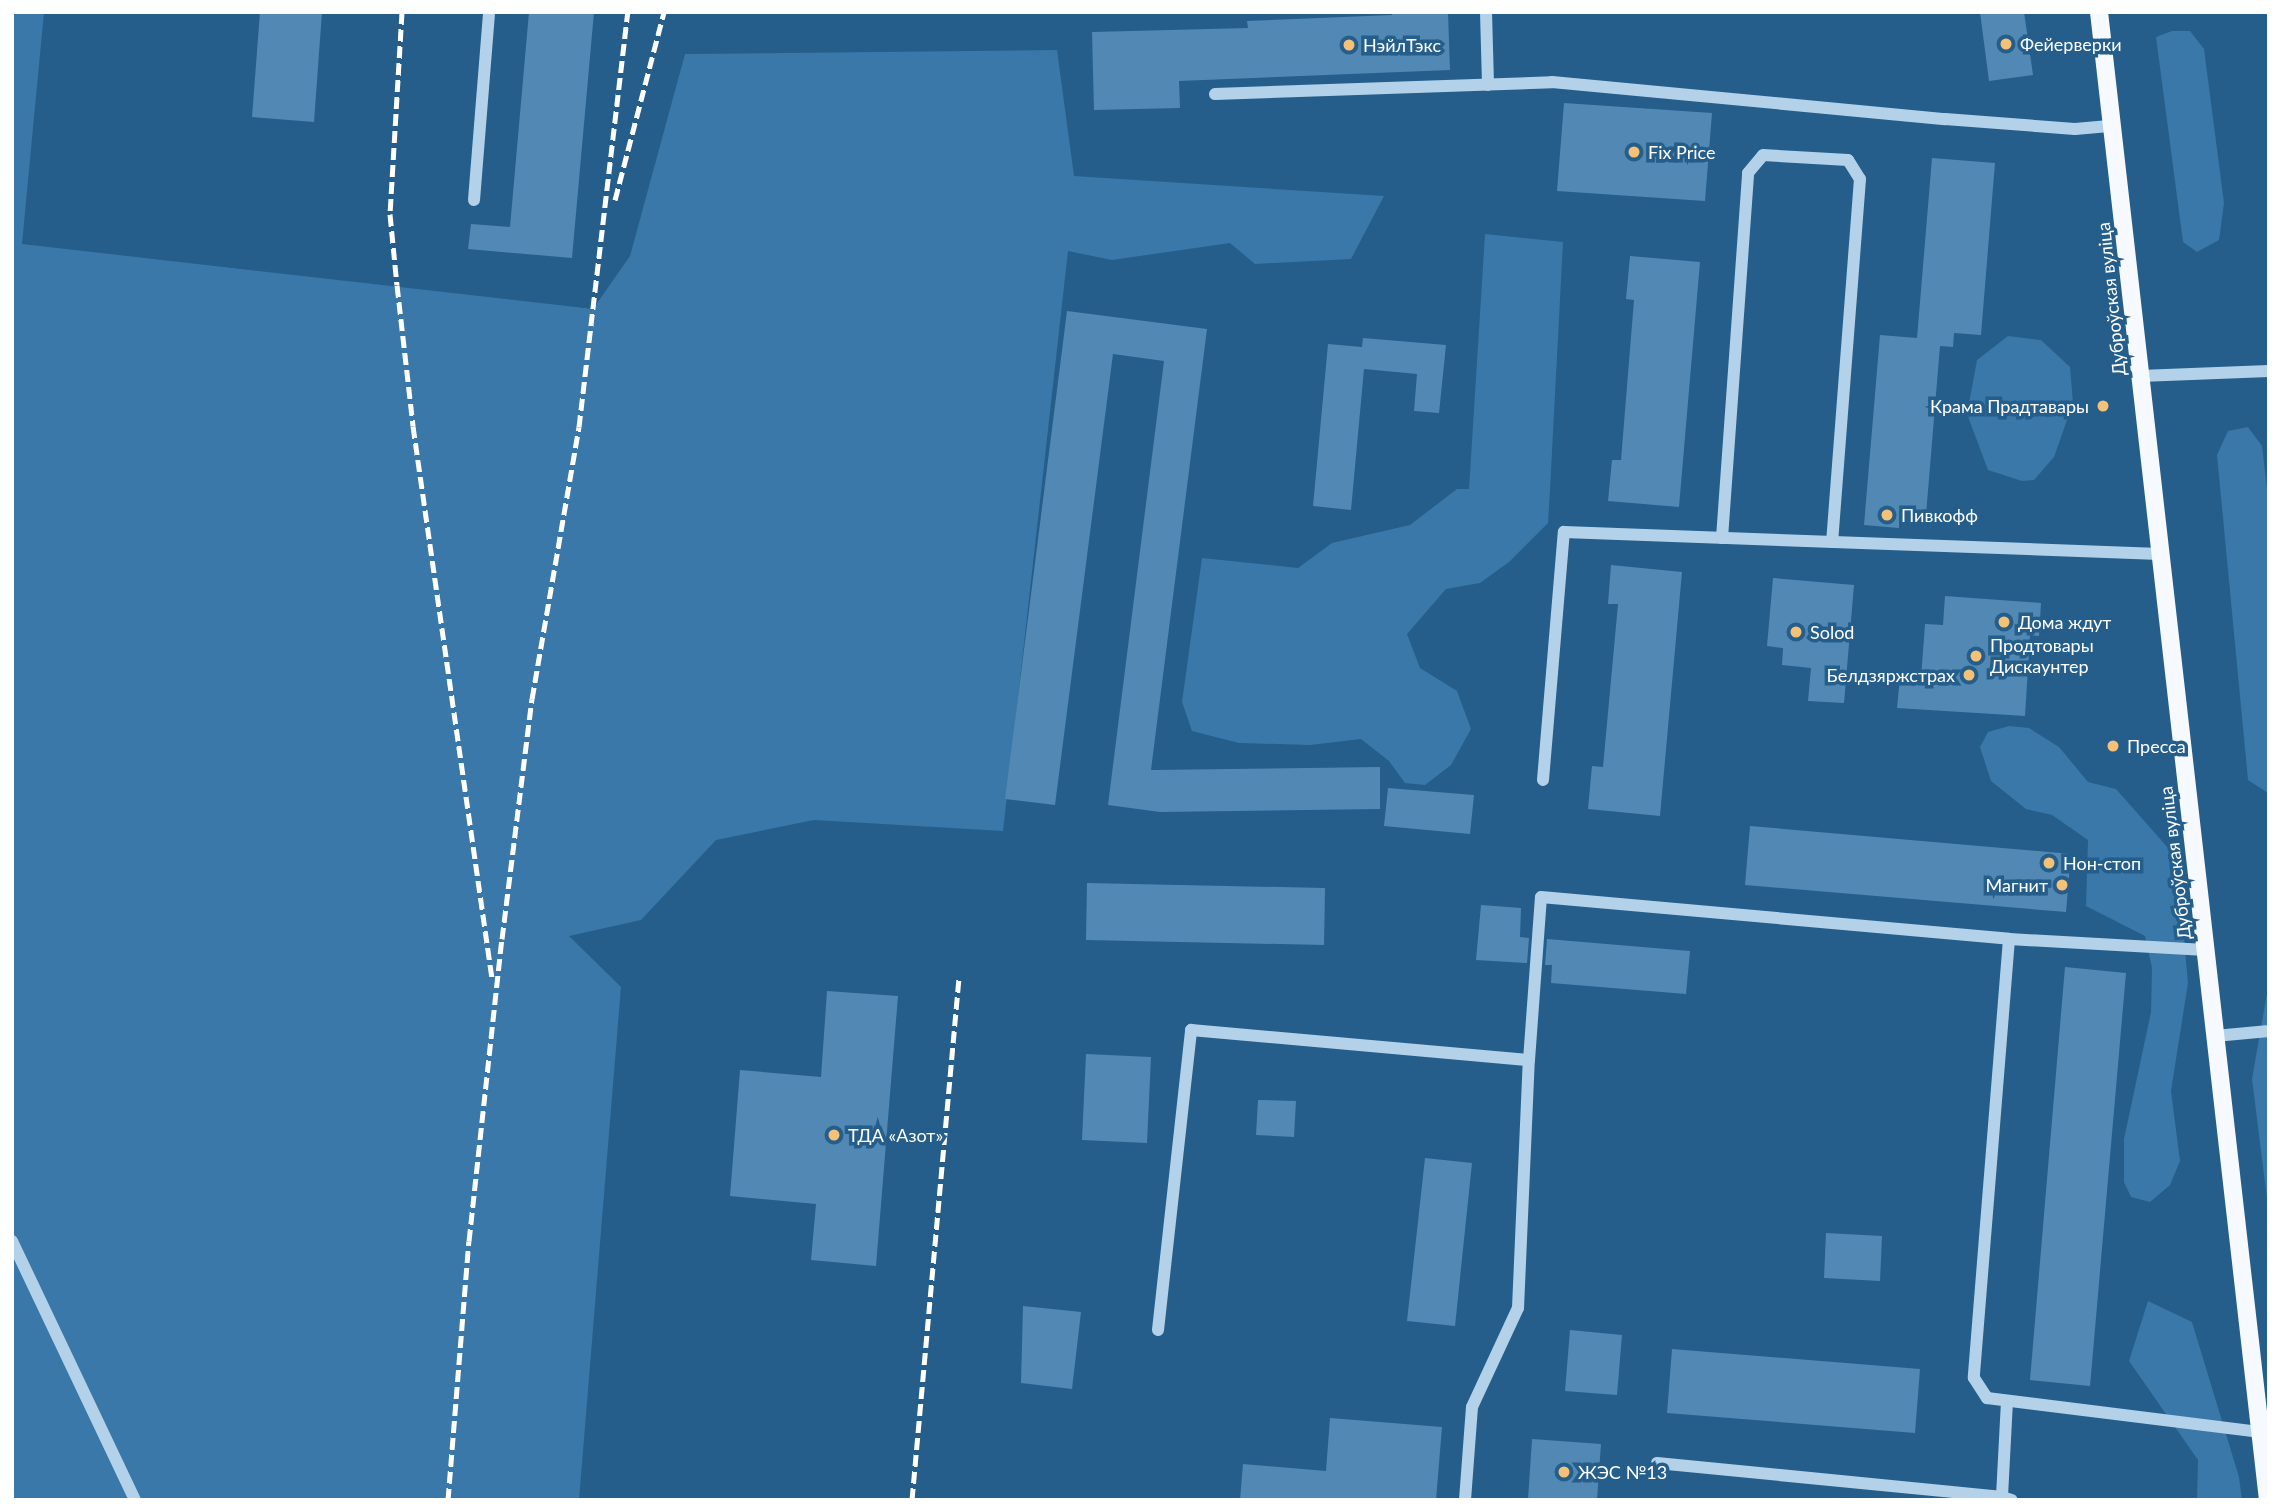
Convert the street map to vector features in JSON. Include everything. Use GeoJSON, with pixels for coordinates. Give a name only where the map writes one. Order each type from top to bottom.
{"type":"FeatureCollection","features":[{"type":"Feature","properties":{"kind":"main road","name":"Дуброўская вуліца"},"geometry":{"type":"LineString","coordinates":[[2099,12],[2269,1500]]}},
{"type":"Feature","properties":{"kind":"street"},"geometry":{"type":"LineString","coordinates":[[474,200],[489,12]]}},
{"type":"Feature","properties":{"kind":"street"},"geometry":{"type":"LineString","coordinates":[[1486,12],[1488,85]]}},
{"type":"Feature","properties":{"kind":"street"},"geometry":{"type":"LineString","coordinates":[[1215,94],[1552,82],[1958,120],[2075,129],[2112,126]]}},
{"type":"Feature","properties":{"kind":"street"},"geometry":{"type":"LineString","coordinates":[[1722,538],[1748,173],[1763,155],[1848,160],[1860,179],[1832,542]]}},
{"type":"Feature","properties":{"kind":"street"},"geometry":{"type":"LineString","coordinates":[[2140,376],[2269,371]]}},
{"type":"Feature","properties":{"kind":"street"},"geometry":{"type":"LineString","coordinates":[[1543,780],[1564,532],[2161,554]]}},
{"type":"Feature","properties":{"kind":"street"},"geometry":{"type":"LineString","coordinates":[[1465,1500],[1472,1407],[1518,1308],[1529,1060],[1541,897],[2008,939],[2206,950]]}},
{"type":"Feature","properties":{"kind":"street"},"geometry":{"type":"LineString","coordinates":[[2008,939],[1975,1378],[1987,1398],[2261,1432]]}},
{"type":"Feature","properties":{"kind":"street"},"geometry":{"type":"LineString","coordinates":[[1158,1330],[1191,1030],[1529,1060]]}},
{"type":"Feature","properties":{"kind":"street"},"geometry":{"type":"LineString","coordinates":[[2215,1036],[2269,1031]]}},
{"type":"Feature","properties":{"kind":"street"},"geometry":{"type":"LineString","coordinates":[[12,1241],[135,1500]]}},
{"type":"Feature","properties":{"kind":"street"},"geometry":{"type":"LineString","coordinates":[[1657,1463],[2007,1498],[2007,1401]]}},
{"type":"Feature","properties":{"kind":"shaded area"},"geometry":{"type":"Polygon","coordinates":[[[12,12],[44,12],[22,244],[593,309],[630,256],[685,54],[1057,50],[1074,176],[1384,196],[1351,259],[1255,264],[1230,243],[1112,260],[1068,251],[1003,831],[814,820],[716,840],[641,920],[569,936],[621,987],[579,1500],[12,1500],[12,12]]]}},
{"type":"Feature","properties":{"kind":"shaded area"},"geometry":{"type":"Polygon","coordinates":[[[2172,31],[2190,31],[2204,49],[2224,203],[2219,240],[2197,252],[2183,242],[2156,37],[2172,31]]]}},
{"type":"Feature","properties":{"kind":"shaded area"},"geometry":{"type":"Polygon","coordinates":[[[1485,234],[1563,242],[1548,523],[1509,562],[1480,583],[1446,589],[1407,634],[1420,668],[1457,691],[1471,729],[1451,765],[1425,785],[1405,783],[1389,761],[1361,739],[1310,745],[1239,743],[1192,731],[1182,702],[1202,558],[1298,568],[1332,543],[1410,525],[1457,489],[1469,489],[1485,234]]]}},
{"type":"Feature","properties":{"kind":"shaded area"},"geometry":{"type":"Polygon","coordinates":[[[2008,336],[2041,340],[2070,367],[2073,403],[2054,457],[2034,480],[2022,481],[1988,470],[1967,414],[1977,360],[2008,336]]]}},
{"type":"Feature","properties":{"kind":"shaded area"},"geometry":{"type":"Polygon","coordinates":[[[2248,427],[2262,446],[2269,505],[2268,793],[2248,780],[2217,455],[2228,431],[2248,427]]]}},
{"type":"Feature","properties":{"kind":"shaded area"},"geometry":{"type":"Polygon","coordinates":[[[2009,726],[2029,728],[2059,747],[2088,782],[2116,789],[2169,849],[2181,904],[2188,983],[2171,1091],[2180,1161],[2170,1185],[2150,1202],[2131,1197],[2124,1182],[2124,1139],[2151,1012],[2152,968],[2145,936],[2086,906],[2088,840],[2052,815],[2026,809],[1991,781],[1980,747],[1988,732],[2009,726]]]}},
{"type":"Feature","properties":{"kind":"shaded area"},"geometry":{"type":"Polygon","coordinates":[[[2269,982],[2269,1215],[2252,1079],[2269,982]]]}},
{"type":"Feature","properties":{"kind":"shaded area"},"geometry":{"type":"Polygon","coordinates":[[[2148,1301],[2192,1322],[2239,1477],[2242,1500],[2197,1500],[2198,1460],[2129,1361],[2148,1301]]]}},
{"type":"Feature","properties":{"kind":"building"},"geometry":{"type":"Polygon","coordinates":[[[260,12],[322,12],[314,122],[252,117],[260,12]]]}},
{"type":"Feature","properties":{"kind":"building"},"geometry":{"type":"Polygon","coordinates":[[[529,12],[594,12],[572,258],[468,249],[471,224],[510,227],[529,12]]]}},
{"type":"Feature","properties":{"kind":"building"},"geometry":{"type":"Polygon","coordinates":[[[1392,12],[1448,12],[1450,70],[1179,81],[1180,108],[1094,110],[1092,32],[1248,28],[1247,21],[1392,15],[1392,12]]]}},
{"type":"Feature","properties":{"kind":"building","name":"Фейерверки"},"geometry":{"type":"Polygon","coordinates":[[[1980,12],[2024,12],[2033,75],[1989,81],[1980,12]]]}},
{"type":"Feature","properties":{"kind":"building","name":"Fix Price"},"geometry":{"type":"Polygon","coordinates":[[[1564,103],[1712,113],[1705,201],[1557,191],[1564,103]]]}},
{"type":"Feature","properties":{"kind":"building"},"geometry":{"type":"Polygon","coordinates":[[[1932,158],[1995,163],[1981,335],[1954,333],[1953,347],[1940,346],[1926,515],[1900,513],[1899,528],[1864,525],[1880,335],[1917,338],[1932,158]]]}},
{"type":"Feature","properties":{"kind":"building"},"geometry":{"type":"Polygon","coordinates":[[[1630,256],[1700,262],[1679,507],[1608,501],[1612,460],[1621,460],[1634,300],[1626,299],[1630,256]]]}},
{"type":"Feature","properties":{"kind":"building"},"geometry":{"type":"Polygon","coordinates":[[[1067,311],[1207,329],[1151,770],[1380,767],[1380,809],[1160,812],[1108,805],[1164,361],[1113,354],[1055,805],[1005,799],[1067,311]]]}},
{"type":"Feature","properties":{"kind":"building"},"geometry":{"type":"Polygon","coordinates":[[[1363,338],[1446,345],[1439,413],[1414,411],[1417,374],[1364,369],[1351,510],[1313,506],[1328,344],[1362,347],[1363,338]]]}},
{"type":"Feature","properties":{"kind":"building"},"geometry":{"type":"Polygon","coordinates":[[[1611,565],[1682,572],[1660,816],[1588,809],[1592,766],[1603,767],[1618,604],[1608,604],[1611,565]]]}},
{"type":"Feature","properties":{"kind":"building"},"geometry":{"type":"Polygon","coordinates":[[[1773,578],[1854,585],[1844,703],[1808,701],[1811,668],[1782,665],[1783,648],[1767,646],[1773,578]]]}},
{"type":"Feature","properties":{"kind":"building","name":"Продтовары Дискаунтер"},"geometry":{"type":"Polygon","coordinates":[[[1945,596],[2041,603],[2039,636],[2030,635],[2025,716],[1897,708],[1900,677],[1921,678],[1925,624],[1943,625],[1945,596]]]}},
{"type":"Feature","properties":{"kind":"building"},"geometry":{"type":"Polygon","coordinates":[[[1388,788],[1474,795],[1470,834],[1384,826],[1388,788]]]}},
{"type":"Feature","properties":{"kind":"building"},"geometry":{"type":"Polygon","coordinates":[[[1750,826],[2071,854],[2066,912],[1745,885],[1750,826]]]}},
{"type":"Feature","properties":{"kind":"building"},"geometry":{"type":"Polygon","coordinates":[[[1087,883],[1325,888],[1324,945],[1086,940],[1087,883]]]}},
{"type":"Feature","properties":{"kind":"building"},"geometry":{"type":"Polygon","coordinates":[[[1481,905],[1521,908],[1520,937],[1529,938],[1527,963],[1476,960],[1481,905]]]}},
{"type":"Feature","properties":{"kind":"building"},"geometry":{"type":"Polygon","coordinates":[[[1547,939],[1690,951],[1686,994],[1551,983],[1552,965],[1545,965],[1547,939]]]}},
{"type":"Feature","properties":{"kind":"building"},"geometry":{"type":"Polygon","coordinates":[[[2065,967],[2126,973],[2090,1386],[2030,1380],[2065,967]]]}},
{"type":"Feature","properties":{"kind":"building"},"geometry":{"type":"Polygon","coordinates":[[[827,991],[898,996],[876,1266],[811,1260],[816,1204],[730,1196],[740,1070],[821,1077],[827,991]]]}},
{"type":"Feature","properties":{"kind":"building"},"geometry":{"type":"Polygon","coordinates":[[[1086,1054],[1151,1057],[1147,1143],[1082,1140],[1086,1054]]]}},
{"type":"Feature","properties":{"kind":"building"},"geometry":{"type":"Polygon","coordinates":[[[1258,1100],[1296,1101],[1294,1137],[1256,1135],[1258,1100]]]}},
{"type":"Feature","properties":{"kind":"building"},"geometry":{"type":"Polygon","coordinates":[[[1425,1158],[1472,1163],[1455,1326],[1407,1321],[1425,1158]]]}},
{"type":"Feature","properties":{"kind":"building"},"geometry":{"type":"Polygon","coordinates":[[[1826,1233],[1882,1236],[1880,1281],[1824,1278],[1826,1233]]]}},
{"type":"Feature","properties":{"kind":"building"},"geometry":{"type":"Polygon","coordinates":[[[1023,1306],[1081,1312],[1072,1389],[1021,1383],[1023,1306]]]}},
{"type":"Feature","properties":{"kind":"building"},"geometry":{"type":"Polygon","coordinates":[[[1570,1330],[1622,1335],[1617,1395],[1565,1391],[1570,1330]]]}},
{"type":"Feature","properties":{"kind":"building"},"geometry":{"type":"Polygon","coordinates":[[[1672,1349],[1920,1369],[1915,1433],[1667,1413],[1672,1349]]]}},
{"type":"Feature","properties":{"kind":"building"},"geometry":{"type":"Polygon","coordinates":[[[1330,1418],[1442,1427],[1436,1500],[1240,1500],[1243,1464],[1326,1471],[1330,1418]]]}},
{"type":"Feature","properties":{"kind":"building","name":"ЖЭС №13"},"geometry":{"type":"Polygon","coordinates":[[[1532,1439],[1601,1444],[1597,1500],[1528,1500],[1532,1439]]]}},
{"type":"Feature","properties":{"kind":"railway"},"geometry":{"type":"LineString","coordinates":[[402,12],[390,214],[413,426],[492,978]]}},
{"type":"Feature","properties":{"kind":"railway"},"geometry":{"type":"LineString","coordinates":[[448,1500],[469,1241],[502,939],[532,699],[579,427],[628,12]]}},
{"type":"Feature","properties":{"kind":"railway"},"geometry":{"type":"LineString","coordinates":[[615,200],[664,12]]}},
{"type":"Feature","properties":{"kind":"railway"},"geometry":{"type":"LineString","coordinates":[[912,1500],[959,977]]}},
{"type":"Feature","properties":{"kind":"place","name":"Фейерверки"},"geometry":{"type":"Point","coordinates":[2006,44]}},
{"type":"Feature","properties":{"kind":"place","name":"НэйлТэкс"},"geometry":{"type":"Point","coordinates":[1349,45]}},
{"type":"Feature","properties":{"kind":"place","name":"Fix Price"},"geometry":{"type":"Point","coordinates":[1634,152]}},
{"type":"Feature","properties":{"kind":"place","name":"Крама Прадтавары"},"geometry":{"type":"Point","coordinates":[2103,406]}},
{"type":"Feature","properties":{"kind":"place","name":"Пивкофф"},"geometry":{"type":"Point","coordinates":[1887,515]}},
{"type":"Feature","properties":{"kind":"place","name":"Дома ждут"},"geometry":{"type":"Point","coordinates":[2004,622]}},
{"type":"Feature","properties":{"kind":"place","name":"Solod"},"geometry":{"type":"Point","coordinates":[1796,632]}},
{"type":"Feature","properties":{"kind":"place","name":"Продтовары Дискаунтер"},"geometry":{"type":"Point","coordinates":[1976,656]}},
{"type":"Feature","properties":{"kind":"place","name":"Белдзяржстрах"},"geometry":{"type":"Point","coordinates":[1969,675]}},
{"type":"Feature","properties":{"kind":"place","name":"Пресса"},"geometry":{"type":"Point","coordinates":[2113,746]}},
{"type":"Feature","properties":{"kind":"place","name":"Нон-стоп"},"geometry":{"type":"Point","coordinates":[2049,863]}},
{"type":"Feature","properties":{"kind":"place","name":"Магнит"},"geometry":{"type":"Point","coordinates":[2062,885]}},
{"type":"Feature","properties":{"kind":"place","name":"ТДА «Азот»"},"geometry":{"type":"Point","coordinates":[834,1135]}},
{"type":"Feature","properties":{"kind":"place","name":"ЖЭС №13"},"geometry":{"type":"Point","coordinates":[1564,1472]}}]}
